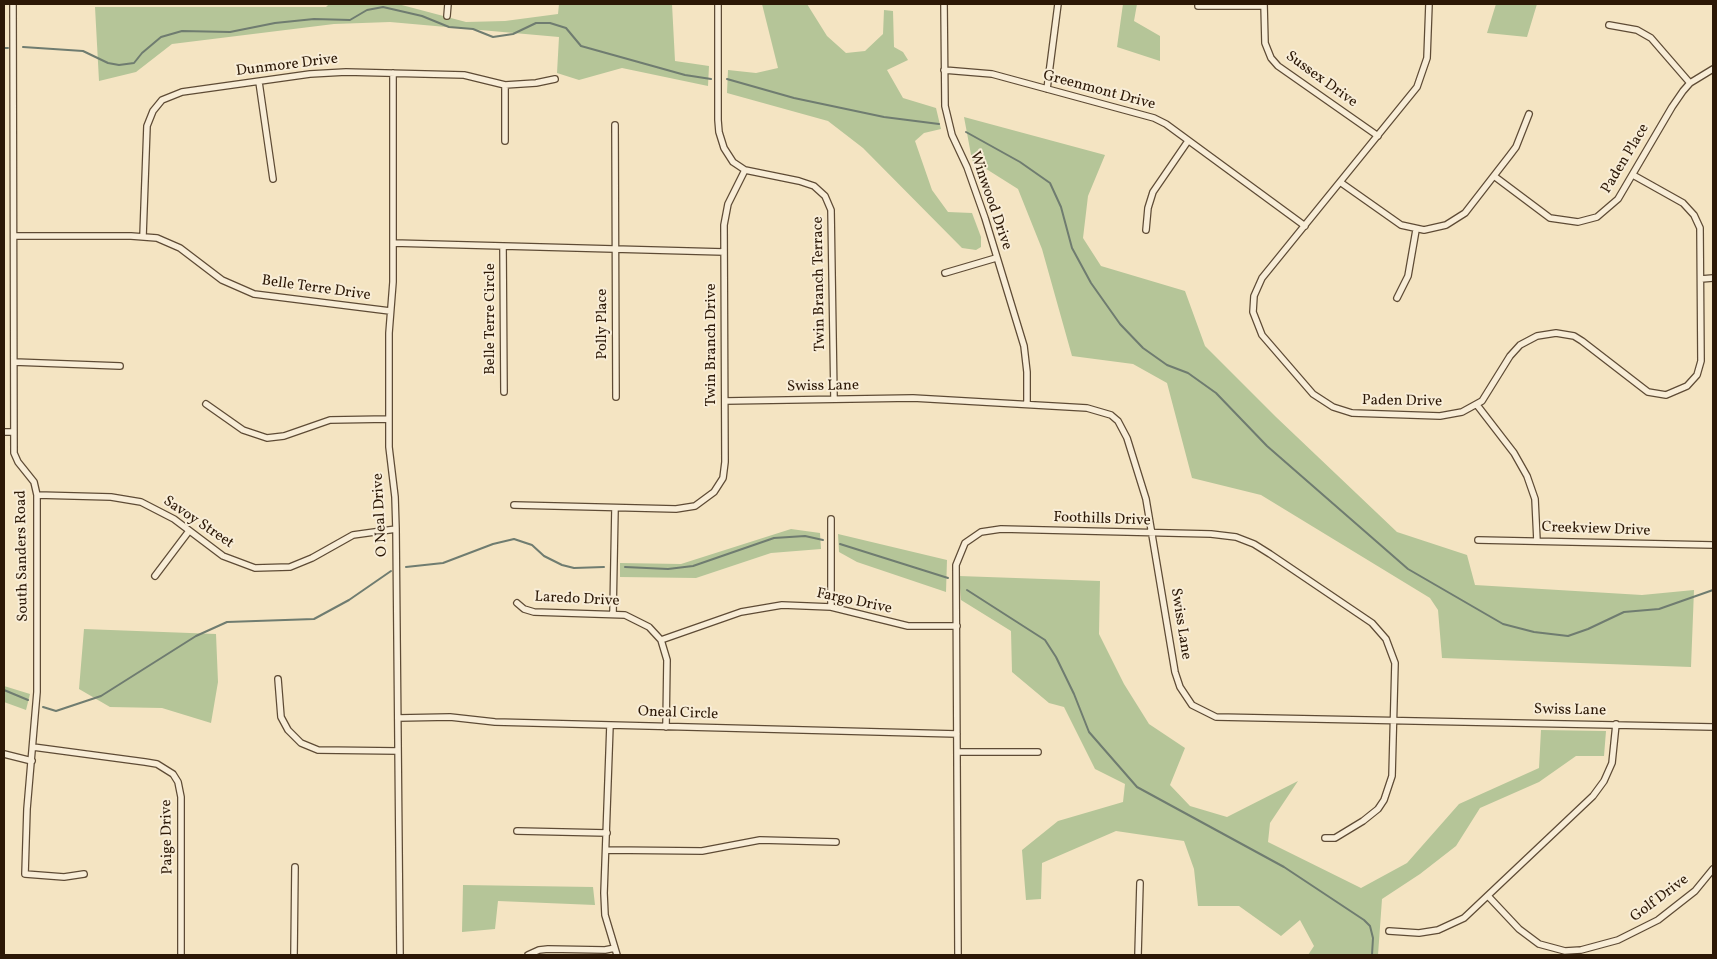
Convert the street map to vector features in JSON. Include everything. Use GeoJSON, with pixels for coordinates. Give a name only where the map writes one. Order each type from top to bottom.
{"type":"FeatureCollection","features":[{"type":"Feature","properties":{"kind":"street","name":"South Sanders Road"},"geometry":{"type":"LineString","coordinates":[[13,4],[14,432],[16,457],[34,482],[37,495],[37,692],[27,809],[24,874],[64,877],[84,874]]}},
{"type":"Feature","properties":{"kind":"street"},"geometry":{"type":"LineString","coordinates":[[447,16],[448,4]]}},
{"type":"Feature","properties":{"kind":"street"},"geometry":{"type":"LineString","coordinates":[[718,4],[719,132],[728,155],[745,170]]}},
{"type":"Feature","properties":{"kind":"street","name":"Winwood Drive"},"geometry":{"type":"LineString","coordinates":[[944,4],[945,106],[952,135],[974,186],[1024,346],[1028,372],[1026,404]]}},
{"type":"Feature","properties":{"kind":"street"},"geometry":{"type":"LineString","coordinates":[[1047,89],[1058,4]]}},
{"type":"Feature","properties":{"kind":"street","name":"Paden Drive"},"geometry":{"type":"LineString","coordinates":[[1429,4],[1429,42],[1424,70],[1412,94],[1262,278],[1254,296],[1253,312],[1262,335],[1313,394],[1333,407],[1361,414],[1440,416],[1462,412],[1477,405]]}},
{"type":"Feature","properties":{"kind":"street"},"geometry":{"type":"LineString","coordinates":[[1198,6],[1264,5]]}},
{"type":"Feature","properties":{"kind":"street","name":"Sussex Drive"},"geometry":{"type":"LineString","coordinates":[[1264,5],[1265,43],[1267,51],[1278,66],[1378,136]]}},
{"type":"Feature","properties":{"kind":"street"},"geometry":{"type":"LineString","coordinates":[[1609,24],[1637,30],[1651,38],[1690,83]]}},
{"type":"Feature","properties":{"kind":"street","name":"Paden Place"},"geometry":{"type":"LineString","coordinates":[[1494,176],[1543,214],[1568,222],[1587,220],[1606,212],[1618,200],[1672,106],[1690,83],[1713,69]]}},
{"type":"Feature","properties":{"kind":"street","name":"Greenmont Drive"},"geometry":{"type":"LineString","coordinates":[[944,70],[992,74],[1148,115],[1166,124],[1305,226]]}},
{"type":"Feature","properties":{"kind":"street","name":"Dunmore Drive"},"geometry":{"type":"LineString","coordinates":[[143,236],[147,126],[153,112],[162,100],[182,92],[310,74],[346,72],[464,76],[505,85],[536,83],[555,78]]}},
{"type":"Feature","properties":{"kind":"street","name":"O Neal Drive"},"geometry":{"type":"LineString","coordinates":[[393,73],[393,243],[388,419],[396,529],[400,955]]}},
{"type":"Feature","properties":{"kind":"street"},"geometry":{"type":"LineString","coordinates":[[258,82],[273,179]]}},
{"type":"Feature","properties":{"kind":"street"},"geometry":{"type":"LineString","coordinates":[[505,85],[505,141]]}},
{"type":"Feature","properties":{"kind":"street"},"geometry":{"type":"LineString","coordinates":[[1340,182],[1393,220],[1416,230],[1436,228],[1459,218],[1494,176],[1516,147],[1529,114]]}},
{"type":"Feature","properties":{"kind":"street","name":"Polly Place"},"geometry":{"type":"LineString","coordinates":[[615,125],[616,397]]}},
{"type":"Feature","properties":{"kind":"street"},"geometry":{"type":"LineString","coordinates":[[1146,230],[1148,208],[1153,192],[1188,141]]}},
{"type":"Feature","properties":{"kind":"street","name":"Twin Branch Drive"},"geometry":{"type":"LineString","coordinates":[[514,504],[687,509],[708,498],[719,485],[725,470],[725,213],[745,170]]}},
{"type":"Feature","properties":{"kind":"street","name":"Twin Branch Terrace"},"geometry":{"type":"LineString","coordinates":[[745,170],[809,184],[820,191],[829,203],[833,219],[834,399]]}},
{"type":"Feature","properties":{"kind":"street"},"geometry":{"type":"LineString","coordinates":[[1537,541],[1537,510],[1527,476],[1514,453],[1477,405],[1487,394],[1515,350],[1528,340],[1546,334],[1565,334],[1582,341],[1648,392],[1666,395],[1682,390],[1693,380],[1701,361],[1701,235],[1694,215],[1676,199],[1632,175]]}},
{"type":"Feature","properties":{"kind":"street"},"geometry":{"type":"LineString","coordinates":[[1397,298],[1408,276],[1416,230]]}},
{"type":"Feature","properties":{"kind":"street","name":"Belle Terre Drive"},"geometry":{"type":"LineString","coordinates":[[14,236],[143,236],[170,242],[222,280],[254,294],[390,311]]}},
{"type":"Feature","properties":{"kind":"street"},"geometry":{"type":"LineString","coordinates":[[393,243],[615,251],[724,252]]}},
{"type":"Feature","properties":{"kind":"street","name":"Belle Terre Circle"},"geometry":{"type":"LineString","coordinates":[[504,246],[504,392]]}},
{"type":"Feature","properties":{"kind":"street"},"geometry":{"type":"LineString","coordinates":[[945,273],[996,258]]}},
{"type":"Feature","properties":{"kind":"street"},"geometry":{"type":"LineString","coordinates":[[1701,279],[1713,278]]}},
{"type":"Feature","properties":{"kind":"street"},"geometry":{"type":"LineString","coordinates":[[14,362],[120,366]]}},
{"type":"Feature","properties":{"kind":"street","name":"Swiss Lane"},"geometry":{"type":"LineString","coordinates":[[725,401],[913,398],[1098,410],[1118,421],[1127,438],[1142,486],[1153,534],[1175,672],[1180,687],[1192,705],[1216,718],[1713,727]]}},
{"type":"Feature","properties":{"kind":"street"},"geometry":{"type":"LineString","coordinates":[[206,404],[243,430],[267,438],[284,436],[330,420],[388,419]]}},
{"type":"Feature","properties":{"kind":"street"},"geometry":{"type":"LineString","coordinates":[[4,432],[14,432]]}},
{"type":"Feature","properties":{"kind":"street","name":"Savoy Street"},"geometry":{"type":"LineString","coordinates":[[37,495],[131,499],[154,507],[233,561],[255,568],[277,569],[303,563],[345,538],[360,532],[396,529]]}},
{"type":"Feature","properties":{"kind":"street"},"geometry":{"type":"LineString","coordinates":[[613,613],[615,508]]}},
{"type":"Feature","properties":{"kind":"street"},"geometry":{"type":"LineString","coordinates":[[831,519],[831,607]]}},
{"type":"Feature","properties":{"kind":"street","name":"Foothills Drive"},"geometry":{"type":"LineString","coordinates":[[958,955],[956,576],[959,555],[965,543],[982,532],[1001,529],[1226,536],[1254,544],[1372,623],[1386,639],[1393,656],[1396,673],[1392,776],[1384,800],[1378,809],[1363,821],[1335,838],[1325,838]]}},
{"type":"Feature","properties":{"kind":"street"},"geometry":{"type":"LineString","coordinates":[[155,576],[188,531]]}},
{"type":"Feature","properties":{"kind":"street","name":"Creekview Drive"},"geometry":{"type":"LineString","coordinates":[[1478,540],[1713,545]]}},
{"type":"Feature","properties":{"kind":"street","name":"Laredo Drive"},"geometry":{"type":"LineString","coordinates":[[517,603],[524,609],[534,612],[613,613],[643,622],[661,640]]}},
{"type":"Feature","properties":{"kind":"street","name":"Fargo Drive"},"geometry":{"type":"LineString","coordinates":[[661,640],[741,612],[782,604],[831,607],[908,626],[957,626]]}},
{"type":"Feature","properties":{"kind":"street"},"geometry":{"type":"LineString","coordinates":[[661,640],[667,669],[666,727]]}},
{"type":"Feature","properties":{"kind":"street"},"geometry":{"type":"LineString","coordinates":[[278,680],[281,717],[288,730],[301,743],[324,750],[398,751]]}},
{"type":"Feature","properties":{"kind":"street","name":"Oneal Circle"},"geometry":{"type":"LineString","coordinates":[[398,718],[450,717],[495,722],[957,734]]}},
{"type":"Feature","properties":{"kind":"street"},"geometry":{"type":"LineString","coordinates":[[1389,931],[1419,933],[1438,930],[1464,918],[1599,789],[1609,772],[1614,755],[1616,724]]}},
{"type":"Feature","properties":{"kind":"street"},"geometry":{"type":"LineString","coordinates":[[610,725],[605,915],[617,955]]}},
{"type":"Feature","properties":{"kind":"street","name":"Paige Drive"},"geometry":{"type":"LineString","coordinates":[[33,747],[157,764],[173,774],[178,782],[181,797],[181,955]]}},
{"type":"Feature","properties":{"kind":"street"},"geometry":{"type":"LineString","coordinates":[[957,752],[1038,752]]}},
{"type":"Feature","properties":{"kind":"street"},"geometry":{"type":"LineString","coordinates":[[4,754],[32,761]]}},
{"type":"Feature","properties":{"kind":"street"},"geometry":{"type":"LineString","coordinates":[[517,831],[607,833]]}},
{"type":"Feature","properties":{"kind":"street"},"geometry":{"type":"LineString","coordinates":[[606,850],[696,852],[760,840],[836,842]]}},
{"type":"Feature","properties":{"kind":"street"},"geometry":{"type":"LineString","coordinates":[[294,955],[295,866]]}},
{"type":"Feature","properties":{"kind":"street","name":"Golf Drive"},"geometry":{"type":"LineString","coordinates":[[1488,896],[1519,929],[1539,944],[1565,951],[1582,950],[1618,940],[1658,920],[1695,891],[1713,869]]}},
{"type":"Feature","properties":{"kind":"street"},"geometry":{"type":"LineString","coordinates":[[1138,955],[1140,883]]}},
{"type":"Feature","properties":{"kind":"street"},"geometry":{"type":"LineString","coordinates":[[528,955],[548,949],[604,950],[615,948]]}},
{"type":"Feature","properties":{"kind":"green space"},"geometry":{"type":"Polygon","coordinates":[[[329,4],[398,4],[466,22],[505,21],[558,14],[559,4],[672,4],[675,61],[709,66],[708,86],[622,68],[579,80],[557,73],[559,37],[390,22],[334,24],[172,44],[136,72],[99,81],[95,7],[326,7],[329,4]]]}},
{"type":"Feature","properties":{"kind":"green space"},"geometry":{"type":"Polygon","coordinates":[[[762,4],[807,4],[827,36],[846,53],[865,51],[883,34],[884,10],[893,11],[894,47],[903,52],[908,60],[887,70],[903,98],[936,108],[941,129],[924,133],[915,141],[932,190],[948,212],[972,213],[981,237],[981,247],[976,250],[962,248],[863,148],[828,121],[727,93],[728,70],[756,73],[778,68],[762,4]]]}},
{"type":"Feature","properties":{"kind":"green space"},"geometry":{"type":"Polygon","coordinates":[[[1123,4],[1137,4],[1134,21],[1160,36],[1160,61],[1117,47],[1123,4]]]}},
{"type":"Feature","properties":{"kind":"green space"},"geometry":{"type":"Polygon","coordinates":[[[1496,4],[1537,4],[1527,37],[1487,33],[1496,4]]]}},
{"type":"Feature","properties":{"kind":"green space"},"geometry":{"type":"Polygon","coordinates":[[[964,117],[1105,155],[1088,196],[1083,238],[1101,266],[1185,291],[1205,346],[1276,417],[1397,532],[1467,555],[1475,585],[1642,595],[1694,590],[1691,667],[1442,658],[1438,610],[1430,598],[1261,495],[1192,478],[1167,383],[1133,364],[1072,356],[1042,249],[1018,189],[972,160],[964,117]]]}},
{"type":"Feature","properties":{"kind":"green space"},"geometry":{"type":"Polygon","coordinates":[[[791,529],[820,533],[821,549],[771,553],[696,578],[620,577],[620,563],[681,564],[791,529]]]}},
{"type":"Feature","properties":{"kind":"green space"},"geometry":{"type":"Polygon","coordinates":[[[838,534],[947,560],[946,592],[857,562],[839,552],[838,534]]]}},
{"type":"Feature","properties":{"kind":"green space"},"geometry":{"type":"Polygon","coordinates":[[[959,576],[1100,581],[1099,634],[1124,684],[1149,724],[1185,748],[1170,785],[1190,806],[1227,817],[1298,781],[1270,823],[1268,842],[1361,888],[1407,863],[1459,804],[1539,768],[1541,730],[1606,731],[1604,756],[1576,756],[1539,782],[1480,808],[1456,846],[1420,874],[1382,899],[1378,955],[1308,955],[1314,946],[1300,920],[1281,936],[1239,906],[1198,906],[1194,869],[1184,841],[1116,831],[1042,863],[1041,899],[1026,900],[1022,850],[1058,821],[1123,802],[1125,784],[1095,769],[1064,707],[1049,703],[1012,672],[1011,631],[961,600],[959,576]]]}},
{"type":"Feature","properties":{"kind":"green space"},"geometry":{"type":"Polygon","coordinates":[[[84,629],[216,634],[218,682],[211,723],[162,708],[110,707],[79,689],[84,629]]]}},
{"type":"Feature","properties":{"kind":"green space"},"geometry":{"type":"Polygon","coordinates":[[[4,686],[30,694],[26,710],[4,702],[4,686]]]}},
{"type":"Feature","properties":{"kind":"green space"},"geometry":{"type":"Polygon","coordinates":[[[463,885],[593,887],[595,905],[498,901],[495,929],[462,932],[463,885]]]}},
{"type":"Feature","properties":{"kind":"waterway"},"geometry":{"type":"LineString","coordinates":[[23,47],[83,51],[108,63],[119,65],[134,63],[142,53],[161,37],[182,31],[230,32],[275,23],[314,19],[350,20],[367,10],[383,7],[422,16],[449,27],[473,29],[493,37],[513,34],[536,23],[550,23],[566,28],[581,46],[685,75],[711,79]]}},
{"type":"Feature","properties":{"kind":"waterway"},"geometry":{"type":"LineString","coordinates":[[727,79],[794,98],[884,117],[939,124]]}},
{"type":"Feature","properties":{"kind":"waterway"},"geometry":{"type":"LineString","coordinates":[[966,132],[1020,162],[1050,183],[1061,207],[1072,248],[1091,283],[1120,324],[1143,348],[1167,365],[1188,373],[1216,393],[1267,446],[1408,569],[1503,624],[1534,632],[1568,636],[1624,612],[1659,609],[1713,590]]}},
{"type":"Feature","properties":{"kind":"waterway"},"geometry":{"type":"LineString","coordinates":[[625,567],[668,569],[693,566],[774,538],[805,536],[823,540]]}},
{"type":"Feature","properties":{"kind":"waterway"},"geometry":{"type":"LineString","coordinates":[[406,567],[443,563],[493,544],[514,539],[532,545],[544,556],[562,565],[574,568],[604,567]]}},
{"type":"Feature","properties":{"kind":"waterway"},"geometry":{"type":"LineString","coordinates":[[840,544],[948,578]]}},
{"type":"Feature","properties":{"kind":"waterway"},"geometry":{"type":"LineString","coordinates":[[43,707],[56,711],[101,696],[196,636],[227,622],[314,619],[349,600],[391,571]]}},
{"type":"Feature","properties":{"kind":"waterway"},"geometry":{"type":"LineString","coordinates":[[967,590],[1045,640],[1056,657],[1074,694],[1089,732],[1137,787],[1284,867],[1364,920],[1370,926],[1373,938],[1372,955]]}},
{"type":"Feature","properties":{"kind":"waterway"},"geometry":{"type":"LineString","coordinates":[[4,690],[28,700]]}}]}
